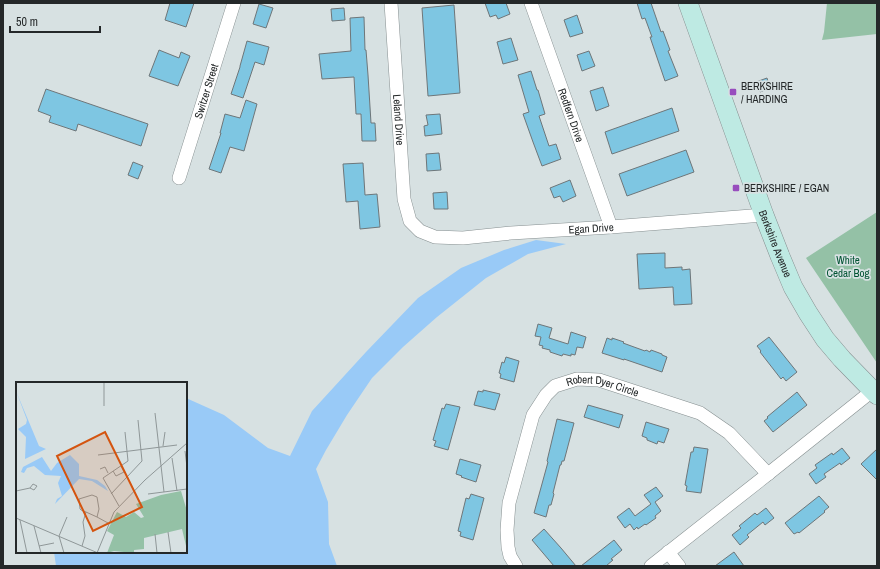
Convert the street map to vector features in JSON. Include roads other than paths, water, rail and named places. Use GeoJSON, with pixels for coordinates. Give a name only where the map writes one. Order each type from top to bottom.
{"type":"FeatureCollection","features":[{"type":"Feature","properties":{"kind":"main road","name":"Berkshire Avenue"},"geometry":{"type":"LineString","coordinates":[[688,3],[764,215],[793,287],[825,339],[875,393]]}},
{"type":"Feature","properties":{"kind":"street","name":"Switzer Street"},"geometry":{"type":"LineString","coordinates":[[179,178],[234,3]]}},
{"type":"Feature","properties":{"kind":"street","name":"Leland Drive"},"geometry":{"type":"LineString","coordinates":[[392,3],[404,199],[410,221],[420,231]]}},
{"type":"Feature","properties":{"kind":"street","name":"Redfern Drive"},"geometry":{"type":"LineString","coordinates":[[531,3],[611,227]]}},
{"type":"Feature","properties":{"kind":"street","name":"Egan Drive"},"geometry":{"type":"LineString","coordinates":[[420,231],[435,237],[463,238],[512,233],[764,215]]}},
{"type":"Feature","properties":{"kind":"street","name":"Robert Dyer Circle"},"geometry":{"type":"LineString","coordinates":[[516,566],[510,556],[508,547],[507,530],[510,503],[532,415],[546,395],[555,386],[577,379],[599,380],[700,413],[730,433],[768,474]]}},
{"type":"Feature","properties":{"kind":"street"},"geometry":{"type":"LineString","coordinates":[[651,566],[768,474],[875,393]]}},
{"type":"Feature","properties":{"kind":"street"},"geometry":{"type":"LineString","coordinates":[[668,552],[679,566]]}},
{"type":"Feature","properties":{"kind":"water"},"geometry":{"type":"Polygon","coordinates":[[[536,240],[566,244],[528,254],[486,278],[437,317],[403,347],[372,378],[326,450],[316,469],[328,502],[329,544],[337,566],[56,566],[54,553],[187,553],[187,398],[224,415],[268,448],[290,456],[312,411],[418,298],[461,268],[504,250],[536,240]]]}},
{"type":"Feature","properties":{"kind":"place","name":"BERKSHIRE / HARDING"},"geometry":{"type":"Point","coordinates":[733,92]}},
{"type":"Feature","properties":{"kind":"place","name":"BERKSHIRE / EGAN"},"geometry":{"type":"Point","coordinates":[736,188]}},
{"type":"Feature","properties":{"kind":"park label","name":"White Cedar Bog"},"geometry":{"type":"Point","coordinates":[848,266]}}]}
